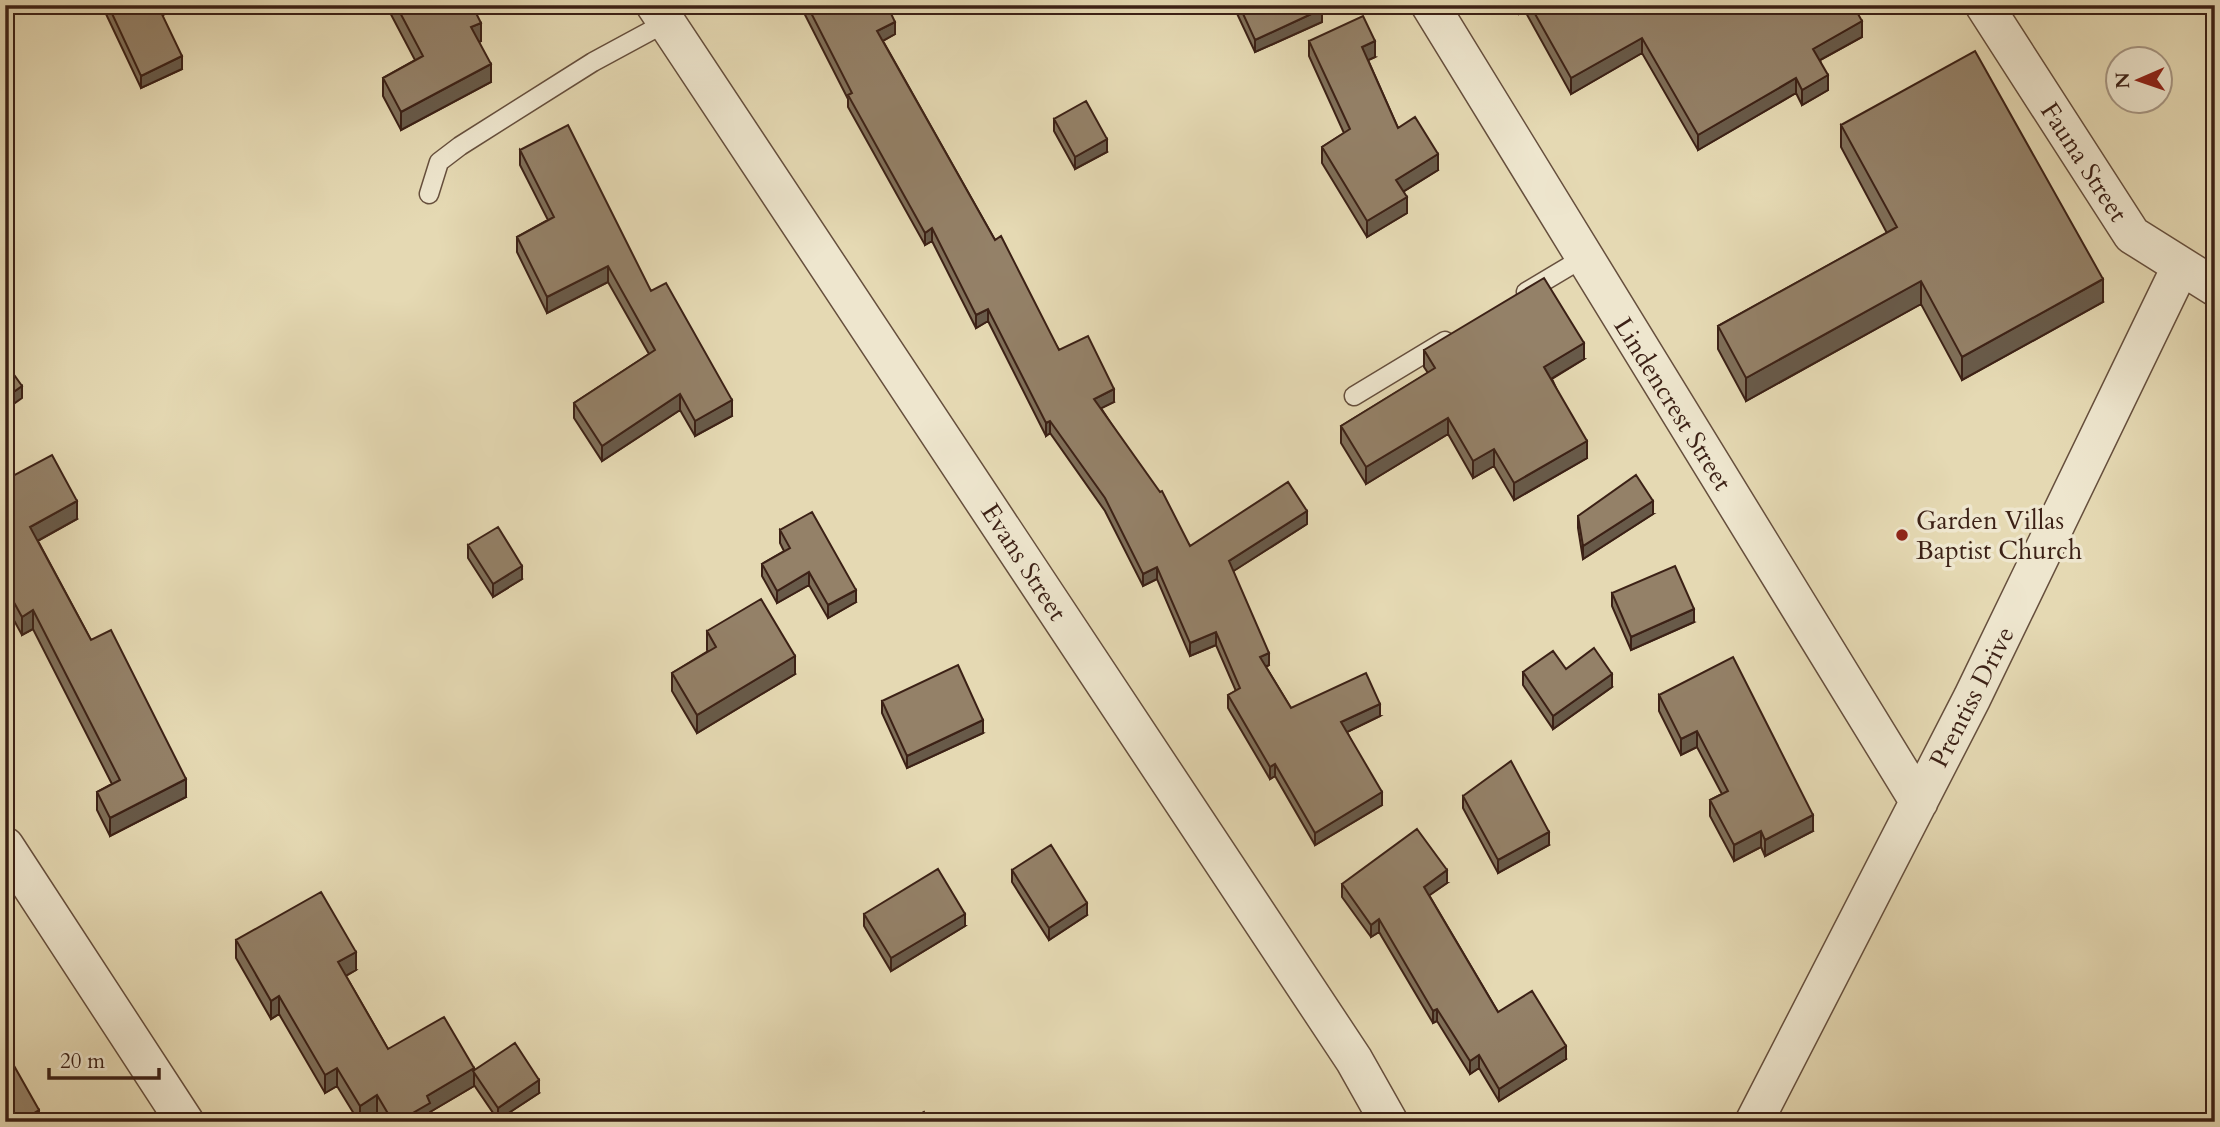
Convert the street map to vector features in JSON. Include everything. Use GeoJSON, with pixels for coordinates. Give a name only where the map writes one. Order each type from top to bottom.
{"type":"FeatureCollection","features":[{"type":"Feature","properties":{"kind":"street","name":"Lindencrest Street"},"geometry":{"type":"LineString","coordinates":[[1430,5],[1919,802]]}},
{"type":"Feature","properties":{"kind":"street","name":"Fauna Street"},"geometry":{"type":"LineString","coordinates":[[1984,5],[2132,235],[2180,268],[2215,287]]}},
{"type":"Feature","properties":{"kind":"street","name":"Evans Street"},"geometry":{"type":"LineString","coordinates":[[661,14],[1338,1037],[1389,1122]]}},
{"type":"Feature","properties":{"kind":"street","name":"Prentiss Drive"},"geometry":{"type":"LineString","coordinates":[[1754,1122],[2020,602],[2180,268]]}},
{"type":"Feature","properties":{"kind":"street"},"geometry":{"type":"LineString","coordinates":[[5,846],[185,1122]]}},
{"type":"Feature","properties":{"kind":"lane"},"geometry":{"type":"LineString","coordinates":[[429,194],[439,162],[593,62],[661,14]]}},
{"type":"Feature","properties":{"kind":"lane"},"geometry":{"type":"LineString","coordinates":[[1514,299],[1583,258]]}},
{"type":"Feature","properties":{"kind":"lane"},"geometry":{"type":"LineString","coordinates":[[1354,396],[1457,334]]}},
{"type":"Feature","properties":{"kind":"building"},"geometry":{"type":"Polygon","coordinates":[[[108,5],[159,5],[182,56],[141,76],[108,5]]]}},
{"type":"Feature","properties":{"kind":"building"},"geometry":{"type":"Polygon","coordinates":[[[396,5],[472,5],[481,23],[471,27],[491,64],[401,112],[383,78],[423,56],[396,5]]]}},
{"type":"Feature","properties":{"kind":"building"},"geometry":{"type":"Polygon","coordinates":[[[807,5],[887,5],[895,22],[877,31],[995,240],[1001,236],[1059,350],[1088,336],[1114,389],[1094,399],[1160,492],[1162,491],[1190,546],[1288,482],[1307,511],[1229,561],[1269,653],[1260,657],[1291,708],[1366,673],[1380,704],[1341,722],[1382,792],[1315,833],[1275,764],[1270,767],[1228,695],[1240,688],[1216,632],[1190,643],[1157,567],[1143,574],[1105,498],[1050,421],[1046,423],[988,309],[976,315],[932,228],[925,233],[848,95],[852,93],[807,5]]]}},
{"type":"Feature","properties":{"kind":"building"},"geometry":{"type":"Polygon","coordinates":[[[1239,5],[1320,5],[1322,9],[1255,40],[1239,5]]]}},
{"type":"Feature","properties":{"kind":"building"},"geometry":{"type":"Polygon","coordinates":[[[1530,5],[1853,5],[1862,21],[1813,49],[1828,75],[1802,90],[1796,78],[1698,135],[1642,38],[1571,78],[1530,5]]]}},
{"type":"Feature","properties":{"kind":"building"},"geometry":{"type":"Polygon","coordinates":[[[1363,16],[1375,41],[1362,47],[1398,128],[1415,117],[1438,154],[1396,180],[1407,197],[1367,221],[1322,147],[1350,129],[1309,41],[1363,16]]]}},
{"type":"Feature","properties":{"kind":"building"},"geometry":{"type":"Polygon","coordinates":[[[1975,51],[2103,279],[1962,357],[1921,281],[1746,378],[1718,326],[1897,227],[1841,125],[1975,51]]]}},
{"type":"Feature","properties":{"kind":"building"},"geometry":{"type":"Polygon","coordinates":[[[1086,101],[1107,139],[1075,157],[1054,119],[1086,101]]]}},
{"type":"Feature","properties":{"kind":"building"},"geometry":{"type":"Polygon","coordinates":[[[568,125],[651,291],[666,283],[732,400],[695,421],[680,394],[602,446],[574,403],[655,350],[608,266],[547,297],[517,237],[554,217],[520,150],[568,125]]]}},
{"type":"Feature","properties":{"kind":"building"},"geometry":{"type":"Polygon","coordinates":[[[1544,278],[1584,343],[1544,367],[1587,441],[1514,483],[1494,449],[1473,461],[1448,418],[1366,467],[1341,426],[1435,368],[1424,350],[1544,278]]]}},
{"type":"Feature","properties":{"kind":"building"},"geometry":{"type":"Polygon","coordinates":[[[5,362],[22,386],[5,398],[5,362]]]}},
{"type":"Feature","properties":{"kind":"building"},"geometry":{"type":"Polygon","coordinates":[[[52,455],[77,501],[30,527],[91,640],[111,630],[186,779],[110,818],[97,792],[120,780],[33,610],[22,617],[5,586],[5,480],[52,455]]]}},
{"type":"Feature","properties":{"kind":"building"},"geometry":{"type":"Polygon","coordinates":[[[1636,475],[1653,501],[1583,546],[1578,516],[1636,475]]]}},
{"type":"Feature","properties":{"kind":"building"},"geometry":{"type":"Polygon","coordinates":[[[812,512],[856,590],[828,605],[809,572],[777,591],[762,564],[790,548],[780,530],[812,512]]]}},
{"type":"Feature","properties":{"kind":"building"},"geometry":{"type":"Polygon","coordinates":[[[498,527],[522,566],[493,584],[468,545],[498,527]]]}},
{"type":"Feature","properties":{"kind":"building"},"geometry":{"type":"Polygon","coordinates":[[[1675,566],[1694,609],[1631,637],[1612,593],[1675,566]]]}},
{"type":"Feature","properties":{"kind":"building"},"geometry":{"type":"Polygon","coordinates":[[[761,599],[795,656],[697,715],[672,673],[716,647],[707,631],[761,599]]]}},
{"type":"Feature","properties":{"kind":"building"},"geometry":{"type":"Polygon","coordinates":[[[1594,648],[1612,674],[1553,716],[1523,672],[1553,651],[1566,669],[1594,648]]]}},
{"type":"Feature","properties":{"kind":"building"},"geometry":{"type":"Polygon","coordinates":[[[1733,657],[1813,815],[1765,840],[1761,831],[1734,845],[1710,800],[1728,791],[1697,731],[1681,739],[1659,695],[1733,657]]]}},
{"type":"Feature","properties":{"kind":"building"},"geometry":{"type":"Polygon","coordinates":[[[958,665],[983,720],[907,756],[882,701],[958,665]]]}},
{"type":"Feature","properties":{"kind":"building"},"geometry":{"type":"Polygon","coordinates":[[[1511,761],[1549,832],[1498,860],[1463,796],[1511,761]]]}},
{"type":"Feature","properties":{"kind":"building"},"geometry":{"type":"Polygon","coordinates":[[[1417,829],[1447,870],[1424,887],[1498,1012],[1532,991],[1566,1046],[1499,1089],[1479,1055],[1470,1061],[1437,1009],[1433,1011],[1379,919],[1371,925],[1342,884],[1417,829]]]}},
{"type":"Feature","properties":{"kind":"building"},"geometry":{"type":"Polygon","coordinates":[[[1051,845],[1087,903],[1049,928],[1012,870],[1051,845]]]}},
{"type":"Feature","properties":{"kind":"building"},"geometry":{"type":"Polygon","coordinates":[[[938,869],[965,914],[891,958],[864,914],[938,869]]]}},
{"type":"Feature","properties":{"kind":"building"},"geometry":{"type":"Polygon","coordinates":[[[321,892],[356,952],[338,962],[388,1049],[444,1017],[474,1068],[427,1096],[430,1103],[397,1122],[393,1122],[377,1095],[360,1106],[337,1068],[325,1075],[279,996],[271,1001],[236,940],[321,892]]]}},
{"type":"Feature","properties":{"kind":"building"},"geometry":{"type":"Polygon","coordinates":[[[515,1043],[539,1080],[498,1108],[473,1071],[515,1043]]]}},
{"type":"Feature","properties":{"kind":"building"},"geometry":{"type":"Polygon","coordinates":[[[13,1064],[39,1110],[19,1122],[5,1122],[5,1068],[13,1064]]]}},
{"type":"Feature","properties":{"kind":"building"},"geometry":{"type":"Polygon","coordinates":[[[924,1112],[929,1122],[906,1122],[924,1112]]]}},
{"type":"Feature","properties":{"kind":"place","name":"Garden Villas Baptist Church"},"geometry":{"type":"Point","coordinates":[1902,535]}}]}
